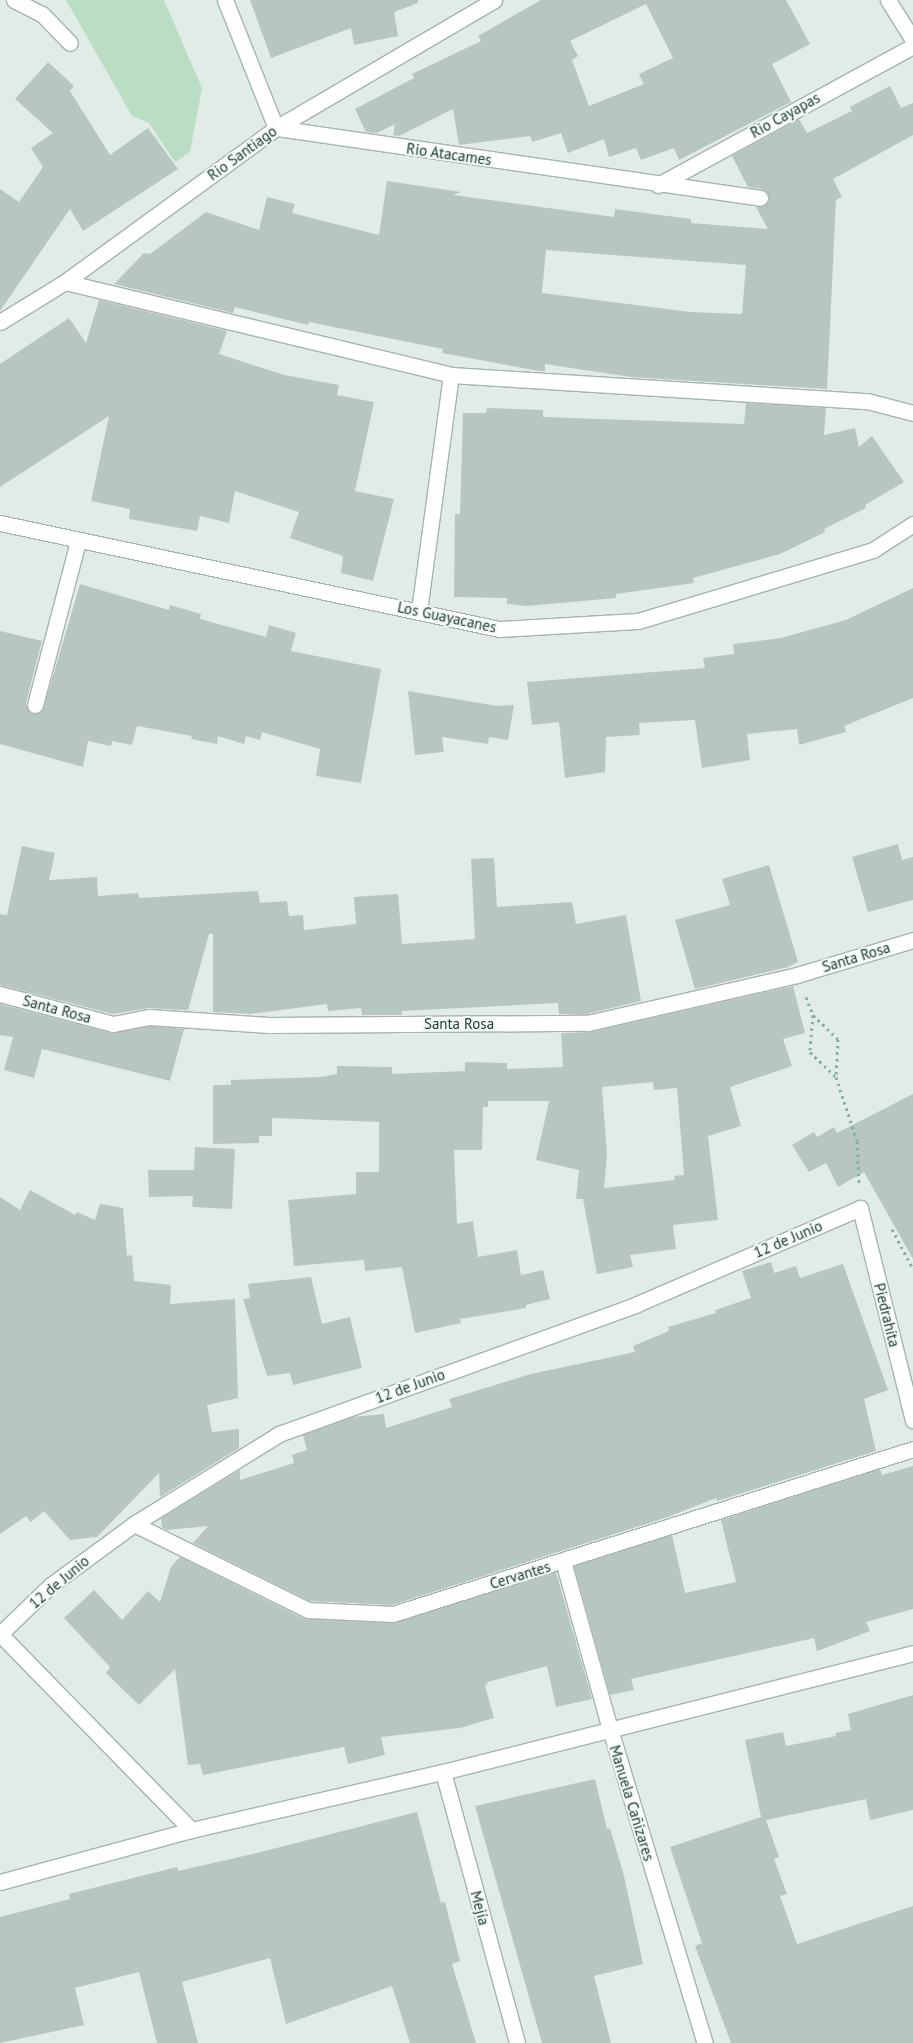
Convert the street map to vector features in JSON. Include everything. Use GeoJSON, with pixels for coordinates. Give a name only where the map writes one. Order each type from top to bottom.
{"type":"FeatureCollection","features":[{"type":"Feature","properties":{"kind":"street"},"geometry":{"type":"LineString","coordinates":[[14,0],[42,14],[70,43]]}},
{"type":"Feature","properties":{"kind":"street"},"geometry":{"type":"LineString","coordinates":[[225,0],[276,128]]}},
{"type":"Feature","properties":{"kind":"street","name":"Rio Santiago"},"geometry":{"type":"LineString","coordinates":[[0,322],[65,282],[276,128],[494,0]]}},
{"type":"Feature","properties":{"kind":"street"},"geometry":{"type":"LineString","coordinates":[[888,0],[913,40]]}},
{"type":"Feature","properties":{"kind":"street","name":"Rio Cayapas"},"geometry":{"type":"LineString","coordinates":[[658,185],[913,46]]}},
{"type":"Feature","properties":{"kind":"street","name":"Rio Atacames"},"geometry":{"type":"LineString","coordinates":[[276,128],[658,185],[760,198]]}},
{"type":"Feature","properties":{"kind":"street"},"geometry":{"type":"LineString","coordinates":[[65,282],[451,375],[867,401],[913,412]]}},
{"type":"Feature","properties":{"kind":"street"},"geometry":{"type":"LineString","coordinates":[[418,611],[451,375]]}},
{"type":"Feature","properties":{"kind":"street","name":"Los Guayacanes"},"geometry":{"type":"LineString","coordinates":[[0,523],[499,629],[638,621],[873,550],[913,524]]}},
{"type":"Feature","properties":{"kind":"street"},"geometry":{"type":"LineString","coordinates":[[35,705],[78,541]]}},
{"type":"Feature","properties":{"kind":"street","name":"Santa Rosa"},"geometry":{"type":"LineString","coordinates":[[0,994],[113,1024],[149,1017],[269,1025],[588,1024],[796,975],[913,940]]}},
{"type":"Feature","properties":{"kind":"street","name":"Piedrahíta"},"geometry":{"type":"LineString","coordinates":[[860,1208],[913,1421]]}},
{"type":"Feature","properties":{"kind":"street","name":"12 de Junio"},"geometry":{"type":"LineString","coordinates":[[191,1830],[0,1634],[51,1585],[134,1524],[279,1434],[635,1304],[860,1208]]}},
{"type":"Feature","properties":{"kind":"street","name":"Cervantes"},"geometry":{"type":"LineString","coordinates":[[134,1524],[308,1610],[393,1614],[913,1448]]}},
{"type":"Feature","properties":{"kind":"street","name":"Manuela Cañizares"},"geometry":{"type":"LineString","coordinates":[[563,1561],[610,1729],[705,2043]]}},
{"type":"Feature","properties":{"kind":"street"},"geometry":{"type":"LineString","coordinates":[[0,1882],[191,1830],[444,1772],[913,1653]]}},
{"type":"Feature","properties":{"kind":"street","name":"Mejía"},"geometry":{"type":"LineString","coordinates":[[444,1772],[518,2043]]}},
{"type":"Feature","properties":{"kind":"path"},"geometry":{"type":"LineString","coordinates":[[796,975],[813,1015],[838,1039],[836,1077],[857,1141],[860,1208]]}},
{"type":"Feature","properties":{"kind":"path"},"geometry":{"type":"LineString","coordinates":[[813,1015],[810,1052],[836,1077]]}},
{"type":"Feature","properties":{"kind":"green space"},"geometry":{"type":"Polygon","coordinates":[[[66,0],[164,0],[202,88],[190,152],[175,162],[149,123],[132,116],[66,0]]]}},
{"type":"Feature","properties":{"kind":"building"},"geometry":{"type":"Polygon","coordinates":[[[250,0],[418,0],[418,3],[394,12],[398,36],[354,45],[351,28],[271,58],[250,0]]]}},
{"type":"Feature","properties":{"kind":"building"},"geometry":{"type":"Polygon","coordinates":[[[541,0],[786,0],[810,44],[772,64],[791,102],[679,160],[674,148],[641,160],[636,148],[609,157],[604,139],[568,153],[561,133],[532,142],[530,136],[459,145],[453,109],[399,136],[393,135],[395,124],[377,133],[366,132],[355,109],[414,78],[412,74],[481,41],[478,36],[541,0]],[[646,4],[570,41],[578,56],[572,60],[589,106],[644,84],[639,74],[673,58],[646,4]]]}},
{"type":"Feature","properties":{"kind":"building"},"geometry":{"type":"Polygon","coordinates":[[[48,62],[74,86],[70,91],[110,155],[148,128],[178,169],[83,231],[70,209],[0,311],[0,189],[19,202],[43,167],[31,148],[53,133],[15,99],[48,62]]]}},
{"type":"Feature","properties":{"kind":"building"},"geometry":{"type":"Polygon","coordinates":[[[890,86],[901,108],[913,103],[913,135],[833,179],[842,197],[836,200],[827,389],[631,377],[545,364],[545,371],[539,371],[442,353],[443,349],[309,322],[308,325],[235,307],[233,313],[114,284],[144,253],[150,254],[206,212],[259,230],[267,197],[295,204],[292,213],[379,235],[387,181],[461,192],[453,195],[614,217],[615,209],[691,219],[691,223],[768,229],[756,207],[767,204],[768,194],[762,189],[748,187],[732,156],[799,119],[807,133],[852,111],[850,107],[890,86]],[[546,250],[542,293],[690,312],[742,314],[746,265],[546,250]]]}},
{"type":"Feature","properties":{"kind":"building"},"geometry":{"type":"Polygon","coordinates":[[[99,300],[227,331],[219,354],[284,375],[339,385],[337,395],[374,402],[355,491],[394,499],[373,581],[341,573],[343,556],[290,538],[299,512],[235,491],[229,523],[200,516],[197,531],[129,519],[130,509],[91,501],[109,416],[0,487],[0,364],[69,318],[86,343],[99,300]]]}},
{"type":"Feature","properties":{"kind":"building"},"geometry":{"type":"Polygon","coordinates":[[[746,403],[826,408],[824,435],[855,428],[859,447],[872,436],[904,482],[865,505],[866,508],[824,529],[825,532],[780,554],[693,578],[694,583],[616,594],[616,598],[526,606],[507,604],[507,598],[454,597],[455,514],[460,514],[463,413],[486,413],[487,408],[543,410],[543,417],[744,424],[746,403]]]}},
{"type":"Feature","properties":{"kind":"building"},"geometry":{"type":"Polygon","coordinates":[[[80,584],[169,610],[170,605],[201,614],[200,619],[266,637],[269,625],[296,633],[291,651],[381,669],[361,783],[316,776],[320,749],[262,732],[260,740],[246,736],[244,744],[218,736],[217,744],[191,739],[192,736],[137,726],[132,745],[112,741],[111,746],[88,741],[83,767],[0,744],[0,631],[42,641],[26,703],[29,712],[38,714],[44,707],[80,584]]]}},
{"type":"Feature","properties":{"kind":"building"},"geometry":{"type":"Polygon","coordinates":[[[913,588],[913,698],[844,726],[846,732],[799,745],[797,729],[747,734],[750,760],[702,768],[695,720],[639,723],[640,735],[606,737],[605,772],[565,778],[559,722],[532,725],[527,682],[705,668],[703,658],[734,654],[733,644],[781,638],[846,620],[913,588]]]}},
{"type":"Feature","properties":{"kind":"building"},"geometry":{"type":"Polygon","coordinates":[[[408,691],[497,706],[514,705],[508,740],[489,737],[488,744],[442,737],[444,752],[415,755],[408,691]]]}},
{"type":"Feature","properties":{"kind":"building"},"geometry":{"type":"Polygon","coordinates":[[[898,844],[902,860],[913,857],[913,900],[868,912],[852,857],[898,844]]]}},
{"type":"Feature","properties":{"kind":"building"},"geometry":{"type":"Polygon","coordinates":[[[22,846],[55,853],[49,880],[97,877],[98,896],[138,893],[139,898],[258,891],[260,903],[287,901],[289,916],[303,915],[304,930],[356,924],[354,897],[398,894],[402,944],[475,939],[471,859],[494,858],[497,907],[572,902],[576,924],[626,915],[641,1001],[587,1014],[559,1014],[558,1003],[402,1011],[402,1015],[362,1015],[361,1008],[328,1011],[327,1004],[251,1014],[213,1012],[213,934],[209,934],[188,1010],[149,1008],[113,1014],[0,985],[0,914],[7,915],[22,846]]]}},
{"type":"Feature","properties":{"kind":"building"},"geometry":{"type":"Polygon","coordinates":[[[769,865],[798,962],[788,967],[695,989],[675,920],[730,905],[722,879],[769,865]]]}},
{"type":"Feature","properties":{"kind":"building"},"geometry":{"type":"Polygon","coordinates":[[[793,986],[805,1033],[783,1039],[792,1066],[730,1087],[741,1126],[708,1136],[718,1220],[673,1225],[676,1249],[630,1255],[633,1267],[597,1274],[583,1199],[576,1199],[579,1170],[536,1160],[549,1101],[488,1101],[488,1107],[483,1107],[482,1150],[454,1150],[457,1224],[473,1221],[478,1257],[517,1250],[521,1275],[543,1270],[550,1299],[526,1305],[526,1308],[460,1319],[461,1323],[415,1333],[402,1267],[365,1271],[364,1260],[294,1266],[288,1200],[356,1194],[356,1172],[379,1172],[379,1122],[272,1118],[272,1136],[259,1136],[259,1143],[213,1144],[213,1085],[231,1085],[231,1080],[321,1077],[337,1074],[337,1066],[392,1067],[392,1074],[465,1071],[465,1062],[507,1063],[507,1069],[563,1067],[561,1033],[590,1032],[793,986]],[[653,1082],[602,1087],[607,1155],[604,1188],[675,1180],[674,1176],[684,1175],[677,1088],[654,1090],[653,1082]]]}},
{"type":"Feature","properties":{"kind":"building"},"geometry":{"type":"Polygon","coordinates":[[[0,1004],[111,1033],[150,1026],[184,1029],[170,1081],[42,1049],[34,1078],[4,1070],[13,1037],[0,1035],[0,1004]]]}},
{"type":"Feature","properties":{"kind":"building"},"geometry":{"type":"Polygon","coordinates":[[[913,1094],[913,1259],[864,1172],[838,1187],[826,1163],[809,1172],[792,1145],[814,1132],[817,1137],[834,1127],[837,1133],[913,1094]]]}},
{"type":"Feature","properties":{"kind":"building"},"geometry":{"type":"Polygon","coordinates":[[[195,1147],[235,1149],[232,1209],[192,1207],[193,1196],[149,1197],[148,1170],[194,1170],[195,1147]]]}},
{"type":"Feature","properties":{"kind":"building"},"geometry":{"type":"Polygon","coordinates":[[[30,1190],[75,1215],[77,1212],[95,1220],[100,1204],[123,1208],[127,1256],[132,1255],[134,1281],[171,1285],[170,1304],[235,1299],[238,1398],[207,1405],[212,1432],[239,1429],[239,1448],[160,1497],[159,1473],[97,1537],[70,1540],[44,1511],[31,1522],[26,1516],[0,1534],[0,1197],[20,1210],[30,1190]]]}},
{"type":"Feature","properties":{"kind":"building"},"geometry":{"type":"Polygon","coordinates":[[[771,1262],[774,1273],[796,1266],[800,1278],[843,1264],[888,1390],[864,1399],[876,1451],[717,1501],[716,1498],[668,1517],[392,1605],[310,1601],[193,1543],[208,1526],[167,1530],[162,1527],[161,1518],[240,1470],[240,1480],[294,1463],[292,1455],[307,1450],[303,1435],[353,1417],[384,1414],[386,1428],[452,1407],[449,1399],[531,1374],[635,1352],[633,1346],[669,1331],[668,1327],[716,1313],[715,1310],[751,1298],[742,1271],[771,1262]]]}},
{"type":"Feature","properties":{"kind":"building"},"geometry":{"type":"Polygon","coordinates":[[[311,1277],[322,1324],[350,1317],[362,1368],[293,1385],[290,1373],[267,1376],[243,1299],[250,1298],[248,1284],[311,1277]]]}},
{"type":"Feature","properties":{"kind":"building"},"geometry":{"type":"Polygon","coordinates":[[[913,1466],[913,1609],[866,1622],[870,1631],[817,1651],[814,1638],[631,1679],[634,1690],[610,1695],[574,1566],[672,1535],[685,1593],[736,1582],[721,1520],[880,1469],[882,1475],[913,1466]]]}},
{"type":"Feature","properties":{"kind":"building"},"geometry":{"type":"Polygon","coordinates":[[[180,1557],[304,1619],[393,1623],[556,1572],[592,1699],[556,1707],[547,1666],[488,1682],[485,1686],[494,1718],[460,1728],[381,1737],[385,1755],[348,1764],[344,1747],[203,1775],[200,1764],[188,1765],[175,1669],[139,1705],[106,1673],[110,1667],[64,1618],[94,1590],[122,1620],[148,1591],[160,1602],[171,1567],[180,1557]]]}},
{"type":"Feature","properties":{"kind":"building"},"geometry":{"type":"Polygon","coordinates":[[[913,1695],[913,1810],[870,1820],[866,1799],[766,1820],[779,1857],[774,1859],[787,1894],[780,1896],[797,1944],[913,1906],[913,2043],[731,2043],[695,1946],[702,1943],[670,1847],[761,1817],[745,1740],[783,1732],[786,1746],[836,1736],[835,1733],[851,1730],[848,1714],[913,1695]]]}},
{"type":"Feature","properties":{"kind":"building"},"geometry":{"type":"Polygon","coordinates":[[[595,1779],[607,1829],[610,1828],[624,1876],[643,1964],[594,1976],[611,2043],[542,2043],[475,1806],[595,1779]]]}},
{"type":"Feature","properties":{"kind":"building"},"geometry":{"type":"Polygon","coordinates":[[[417,1812],[441,1903],[445,1902],[460,1961],[452,1964],[476,2043],[410,2043],[392,1986],[286,2024],[270,1958],[182,1982],[198,2043],[157,2043],[139,1972],[75,1988],[84,2025],[0,2043],[0,1917],[70,1899],[69,1894],[177,1867],[178,1871],[257,1853],[417,1812]]]}}]}
